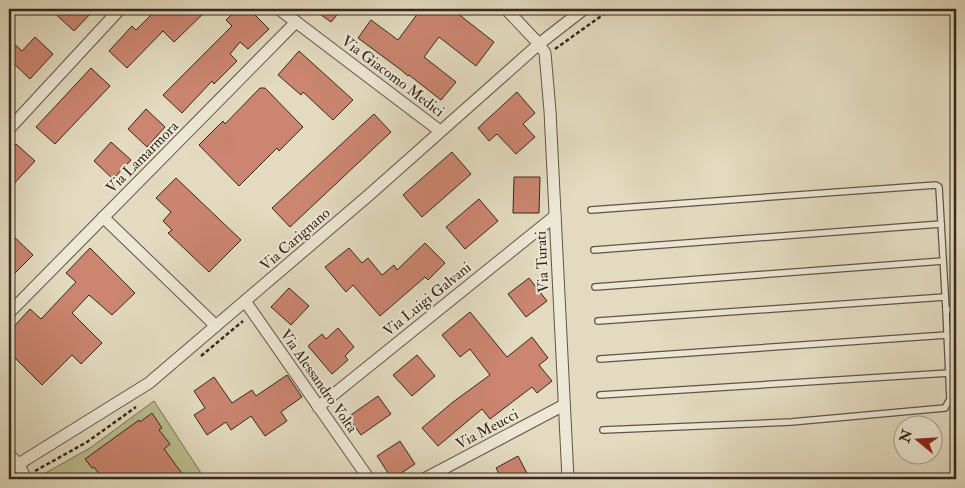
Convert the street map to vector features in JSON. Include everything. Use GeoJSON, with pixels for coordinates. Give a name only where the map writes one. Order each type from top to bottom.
{"type":"FeatureCollection","features":[{"type":"Feature","properties":{"kind":"street"},"geometry":{"type":"LineString","coordinates":[[9,129],[120,9]]}},
{"type":"Feature","properties":{"kind":"street","name":"Via Giacomo Medici"},"geometry":{"type":"LineString","coordinates":[[279,9],[440,132]]}},
{"type":"Feature","properties":{"kind":"street"},"geometry":{"type":"LineString","coordinates":[[506,9],[542,50]]}},
{"type":"Feature","properties":{"kind":"street","name":"Via Carignano"},"geometry":{"type":"LineString","coordinates":[[14,468],[149,383],[440,132],[542,50],[584,9]]}},
{"type":"Feature","properties":{"kind":"street","name":"Via Lamarmora"},"geometry":{"type":"LineString","coordinates":[[9,312],[296,22]]}},
{"type":"Feature","properties":{"kind":"street","name":"Via Turati"},"geometry":{"type":"LineString","coordinates":[[542,50],[550,111],[568,479]]}},
{"type":"Feature","properties":{"kind":"street","name":"Via Luigi Galvani"},"geometry":{"type":"LineString","coordinates":[[318,407],[555,216]]}},
{"type":"Feature","properties":{"kind":"street"},"geometry":{"type":"LineString","coordinates":[[103,217],[216,326]]}},
{"type":"Feature","properties":{"kind":"street","name":"Via Alessandro Volta"},"geometry":{"type":"LineString","coordinates":[[245,301],[369,479]]}},
{"type":"Feature","properties":{"kind":"street","name":"Via Meucci"},"geometry":{"type":"LineString","coordinates":[[424,479],[564,405]]}},
{"type":"Feature","properties":{"kind":"street"},"geometry":{"type":"LineString","coordinates":[[9,454],[14,468],[26,479]]}},
{"type":"Feature","properties":{"kind":"lane"},"geometry":{"type":"LineString","coordinates":[[591,210],[936,185],[939,187],[946,310],[950,399],[945,408],[791,422],[603,430]]}},
{"type":"Feature","properties":{"kind":"lane"},"geometry":{"type":"LineString","coordinates":[[594,250],[941,224]]}},
{"type":"Feature","properties":{"kind":"lane"},"geometry":{"type":"LineString","coordinates":[[595,286],[943,261]]}},
{"type":"Feature","properties":{"kind":"lane"},"geometry":{"type":"LineString","coordinates":[[598,321],[945,297]]}},
{"type":"Feature","properties":{"kind":"lane"},"geometry":{"type":"LineString","coordinates":[[946,310],[956,309]]}},
{"type":"Feature","properties":{"kind":"lane"},"geometry":{"type":"LineString","coordinates":[[600,359],[947,335]]}},
{"type":"Feature","properties":{"kind":"lane"},"geometry":{"type":"LineString","coordinates":[[600,395],[949,373]]}},
{"type":"Feature","properties":{"kind":"path"},"geometry":{"type":"LineString","coordinates":[[542,50],[565,43],[611,9]]}},
{"type":"Feature","properties":{"kind":"green space"},"geometry":{"type":"Polygon","coordinates":[[[154,401],[205,479],[41,479],[40,476],[90,448],[154,401]]]}},
{"type":"Feature","properties":{"kind":"building"},"geometry":{"type":"Polygon","coordinates":[[[50,9],[95,9],[74,31],[50,9]]]}},
{"type":"Feature","properties":{"kind":"building"},"geometry":{"type":"Polygon","coordinates":[[[157,9],[208,9],[174,42],[163,31],[127,68],[109,51],[132,26],[136,30],[157,9]]]}},
{"type":"Feature","properties":{"kind":"building"},"geometry":{"type":"Polygon","coordinates":[[[238,9],[249,9],[269,29],[248,49],[240,42],[230,54],[237,61],[214,84],[212,81],[182,113],[163,95],[232,26],[226,20],[238,9]]]}},
{"type":"Feature","properties":{"kind":"building"},"geometry":{"type":"Polygon","coordinates":[[[313,9],[342,9],[331,22],[313,9]]]}},
{"type":"Feature","properties":{"kind":"building"},"geometry":{"type":"Polygon","coordinates":[[[421,9],[460,9],[457,13],[494,42],[476,66],[439,37],[424,57],[456,82],[441,100],[358,38],[371,20],[398,40],[421,9]]]}},
{"type":"Feature","properties":{"kind":"building"},"geometry":{"type":"Polygon","coordinates":[[[35,37],[53,54],[30,79],[9,59],[9,39],[22,51],[35,37]]]}},
{"type":"Feature","properties":{"kind":"building"},"geometry":{"type":"Polygon","coordinates":[[[299,51],[353,100],[333,120],[303,92],[301,95],[278,75],[299,51]]]}},
{"type":"Feature","properties":{"kind":"building"},"geometry":{"type":"Polygon","coordinates":[[[91,68],[110,86],[55,144],[36,127],[91,68]]]}},
{"type":"Feature","properties":{"kind":"building"},"geometry":{"type":"Polygon","coordinates":[[[260,88],[265,88],[303,127],[279,151],[277,148],[239,186],[199,145],[223,121],[225,124],[260,88]]]}},
{"type":"Feature","properties":{"kind":"building"},"geometry":{"type":"Polygon","coordinates":[[[517,92],[535,113],[523,124],[535,137],[516,154],[497,134],[489,141],[478,128],[517,92]]]}},
{"type":"Feature","properties":{"kind":"building"},"geometry":{"type":"Polygon","coordinates":[[[146,109],[165,127],[147,147],[128,129],[146,109]]]}},
{"type":"Feature","properties":{"kind":"building"},"geometry":{"type":"Polygon","coordinates":[[[374,114],[391,132],[290,227],[272,208],[374,114]]]}},
{"type":"Feature","properties":{"kind":"building"},"geometry":{"type":"Polygon","coordinates":[[[111,142],[131,160],[113,179],[94,161],[111,142]]]}},
{"type":"Feature","properties":{"kind":"building"},"geometry":{"type":"Polygon","coordinates":[[[16,144],[35,161],[9,189],[9,152],[16,144]]]}},
{"type":"Feature","properties":{"kind":"building"},"geometry":{"type":"Polygon","coordinates":[[[452,152],[471,174],[422,217],[403,195],[452,152]]]}},
{"type":"Feature","properties":{"kind":"building"},"geometry":{"type":"Polygon","coordinates":[[[514,177],[540,177],[539,213],[513,213],[514,177]]]}},
{"type":"Feature","properties":{"kind":"building"},"geometry":{"type":"Polygon","coordinates":[[[176,178],[241,240],[209,272],[168,233],[172,230],[163,221],[171,212],[156,198],[176,178]]]}},
{"type":"Feature","properties":{"kind":"building"},"geometry":{"type":"Polygon","coordinates":[[[479,199],[498,221],[465,249],[446,227],[479,199]]]}},
{"type":"Feature","properties":{"kind":"building"},"geometry":{"type":"Polygon","coordinates":[[[9,232],[33,255],[14,274],[9,268],[9,232]]]}},
{"type":"Feature","properties":{"kind":"building"},"geometry":{"type":"Polygon","coordinates":[[[425,243],[445,263],[428,280],[425,277],[380,316],[353,285],[346,292],[325,267],[349,248],[362,263],[368,258],[382,275],[394,265],[397,270],[425,243]]]}},
{"type":"Feature","properties":{"kind":"building"},"geometry":{"type":"Polygon","coordinates":[[[90,248],[135,293],[112,315],[89,295],[72,313],[102,343],[81,364],[72,355],[42,385],[9,352],[9,332],[30,309],[41,319],[76,282],[66,273],[90,248]]]}},
{"type":"Feature","properties":{"kind":"building"},"geometry":{"type":"Polygon","coordinates":[[[529,278],[547,301],[526,317],[508,294],[529,278]]]}},
{"type":"Feature","properties":{"kind":"building"},"geometry":{"type":"Polygon","coordinates":[[[289,288],[309,306],[291,325],[271,307],[289,288]]]}},
{"type":"Feature","properties":{"kind":"building"},"geometry":{"type":"Polygon","coordinates":[[[470,312],[507,357],[532,337],[548,358],[539,365],[552,381],[537,393],[532,387],[490,419],[482,409],[438,446],[422,428],[490,375],[470,349],[460,357],[442,335],[470,312]]]}},
{"type":"Feature","properties":{"kind":"building"},"geometry":{"type":"Polygon","coordinates":[[[338,328],[354,347],[345,356],[348,360],[332,374],[308,346],[322,334],[326,339],[338,328]]]}},
{"type":"Feature","properties":{"kind":"building"},"geometry":{"type":"Polygon","coordinates":[[[417,355],[435,376],[412,396],[393,375],[417,355]]]}},
{"type":"Feature","properties":{"kind":"building"},"geometry":{"type":"Polygon","coordinates":[[[287,375],[302,397],[281,412],[287,421],[265,436],[251,416],[231,430],[226,422],[207,435],[194,415],[205,408],[194,391],[214,377],[232,403],[252,390],[256,396],[287,375]]]}},
{"type":"Feature","properties":{"kind":"building"},"geometry":{"type":"Polygon","coordinates":[[[378,396],[391,414],[361,435],[348,417],[378,396]]]}},
{"type":"Feature","properties":{"kind":"building"},"geometry":{"type":"Polygon","coordinates":[[[152,413],[162,428],[159,430],[170,444],[164,449],[186,479],[103,479],[85,459],[139,420],[140,422],[152,413]]]}},
{"type":"Feature","properties":{"kind":"building"},"geometry":{"type":"Polygon","coordinates":[[[400,441],[415,464],[392,479],[377,456],[400,441]]]}},
{"type":"Feature","properties":{"kind":"building"},"geometry":{"type":"Polygon","coordinates":[[[518,456],[530,479],[502,479],[496,468],[518,456]]]}}]}
